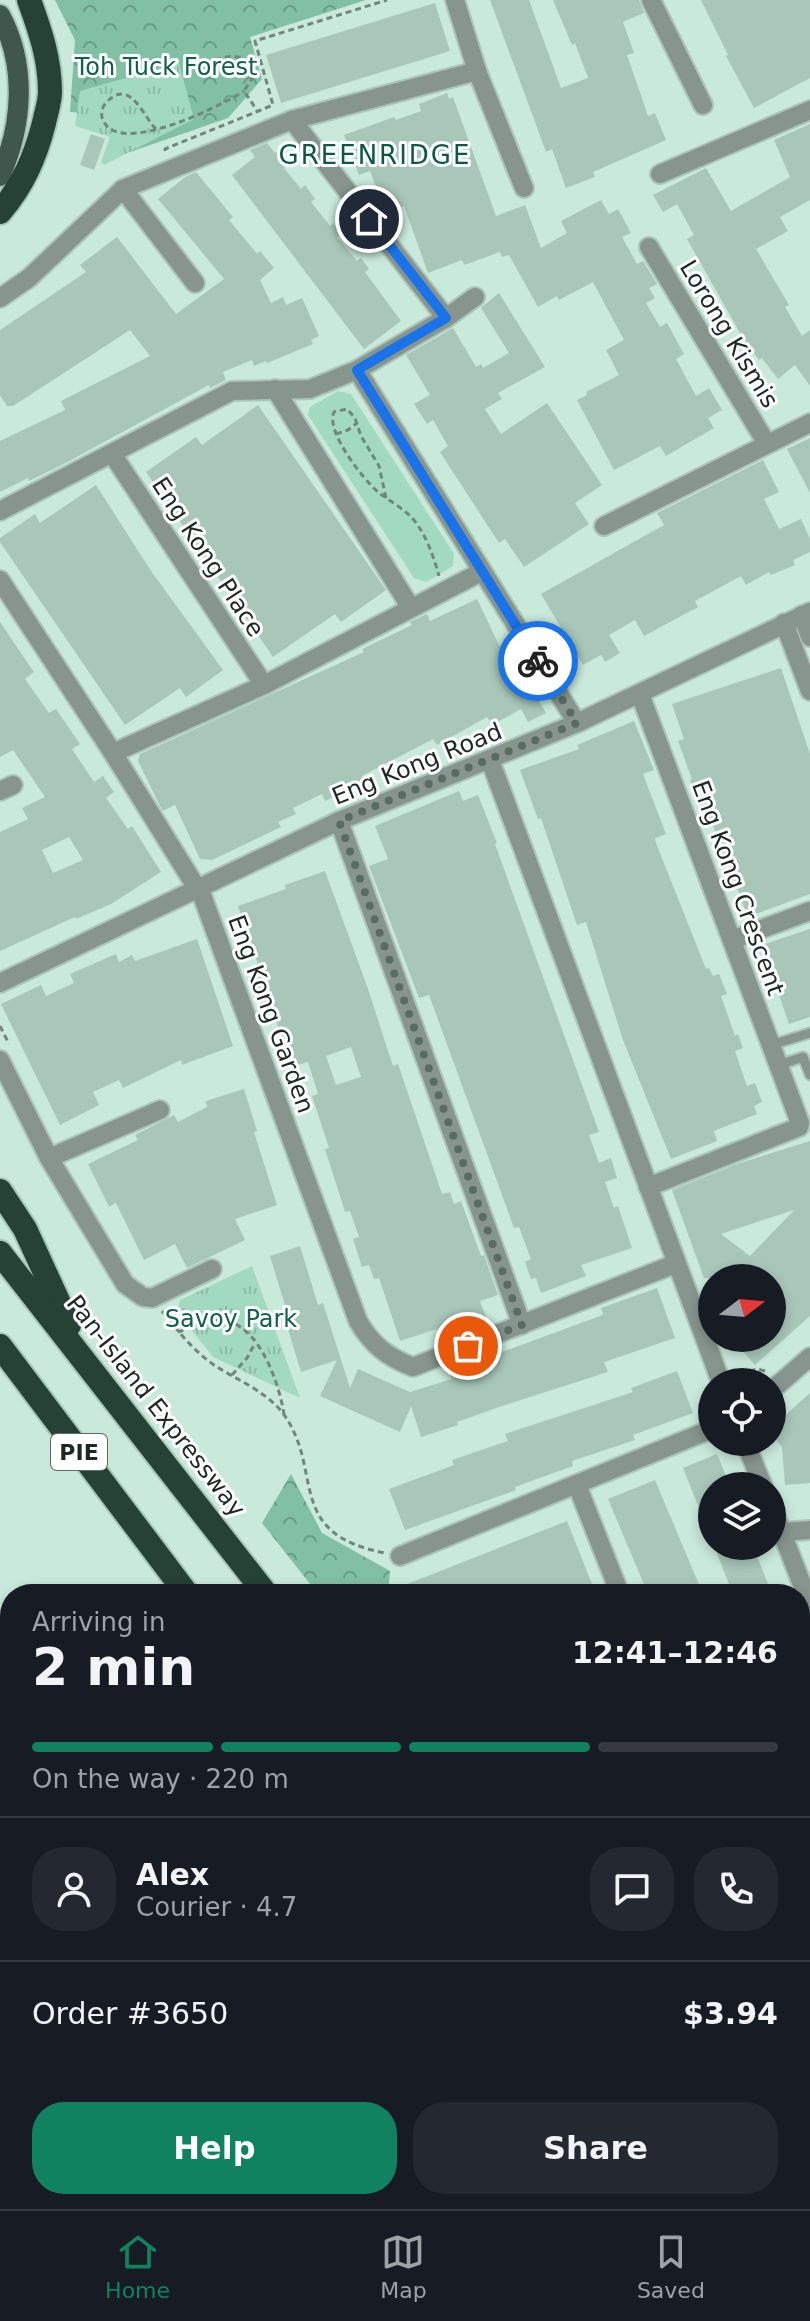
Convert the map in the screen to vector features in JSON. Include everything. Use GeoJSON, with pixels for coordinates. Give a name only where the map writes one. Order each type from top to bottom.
{"type":"FeatureCollection","features":[{"type":"Feature","properties":{"kind":"highway"},"geometry":{"type":"LineString","coordinates":[[0,212],[14,196],[33,164],[50,95],[42,36],[29,0]]}},
{"type":"Feature","properties":{"kind":"highway"},"geometry":{"type":"LineString","coordinates":[[0,1191],[25,1229],[87,1363]]}},
{"type":"Feature","properties":{"kind":"highway","name":"Pan-Island Expressway"},"geometry":{"type":"LineString","coordinates":[[0,1253],[258,1584]]}},
{"type":"Feature","properties":{"kind":"highway","name":"PIE"},"geometry":{"type":"LineString","coordinates":[[0,1346],[179,1584]]}},
{"type":"Feature","properties":{"kind":"main road"},"geometry":{"type":"LineString","coordinates":[[0,15],[13,47],[19,74],[20,100],[9,155],[0,176]]}},
{"type":"Feature","properties":{"kind":"street"},"geometry":{"type":"LineString","coordinates":[[455,0],[477,71],[524,188]]}},
{"type":"Feature","properties":{"kind":"street"},"geometry":{"type":"LineString","coordinates":[[651,0],[703,105]]}},
{"type":"Feature","properties":{"kind":"street"},"geometry":{"type":"LineString","coordinates":[[0,298],[29,278],[123,189],[292,120],[477,71]]}},
{"type":"Feature","properties":{"kind":"street"},"geometry":{"type":"LineString","coordinates":[[660,174],[810,110]]}},
{"type":"Feature","properties":{"kind":"street"},"geometry":{"type":"LineString","coordinates":[[292,120],[446,318]]}},
{"type":"Feature","properties":{"kind":"street"},"geometry":{"type":"LineString","coordinates":[[123,189],[195,283]]}},
{"type":"Feature","properties":{"kind":"street","name":"Lorong Kismis"},"geometry":{"type":"LineString","coordinates":[[649,247],[767,444]]}},
{"type":"Feature","properties":{"kind":"street"},"geometry":{"type":"LineString","coordinates":[[0,511],[232,391],[310,389],[357,370],[446,318],[475,297]]}},
{"type":"Feature","properties":{"kind":"street"},"geometry":{"type":"LineString","coordinates":[[357,370],[577,723]]}},
{"type":"Feature","properties":{"kind":"street"},"geometry":{"type":"LineString","coordinates":[[275,389],[411,608]]}},
{"type":"Feature","properties":{"kind":"street","name":"Lorong Kismis"},"geometry":{"type":"LineString","coordinates":[[604,526],[810,423]]}},
{"type":"Feature","properties":{"kind":"street","name":"Eng Kong Place"},"geometry":{"type":"LineString","coordinates":[[113,455],[264,685]]}},
{"type":"Feature","properties":{"kind":"street"},"geometry":{"type":"LineString","coordinates":[[113,753],[264,685],[481,572]]}},
{"type":"Feature","properties":{"kind":"street","name":"Eng Kong Garden"},"geometry":{"type":"LineString","coordinates":[[0,580],[197,888],[358,1321],[370,1342],[393,1359],[413,1367],[675,1264]]}},
{"type":"Feature","properties":{"kind":"street"},"geometry":{"type":"LineString","coordinates":[[806,614],[810,637]]}},
{"type":"Feature","properties":{"kind":"street","name":"Eng Kong Road"},"geometry":{"type":"LineString","coordinates":[[0,983],[339,821],[577,723],[806,614]]}},
{"type":"Feature","properties":{"kind":"street"},"geometry":{"type":"LineString","coordinates":[[784,623],[810,691]]}},
{"type":"Feature","properties":{"kind":"street","name":"Eng Kong Crescent"},"geometry":{"type":"LineString","coordinates":[[640,694],[800,1123],[799,1127],[648,1187]]}},
{"type":"Feature","properties":{"kind":"street"},"geometry":{"type":"LineString","coordinates":[[490,760],[716,1368]]}},
{"type":"Feature","properties":{"kind":"street"},"geometry":{"type":"LineString","coordinates":[[339,821],[522,1325]]}},
{"type":"Feature","properties":{"kind":"street"},"geometry":{"type":"LineString","coordinates":[[732,940],[810,911]]}},
{"type":"Feature","properties":{"kind":"street"},"geometry":{"type":"LineString","coordinates":[[0,1060],[49,1158],[125,1284],[143,1297],[152,1298],[212,1269]]}},
{"type":"Feature","properties":{"kind":"street"},"geometry":{"type":"LineString","coordinates":[[49,1158],[160,1110]]}},
{"type":"Feature","properties":{"kind":"street"},"geometry":{"type":"LineString","coordinates":[[786,1378],[810,1357]]}},
{"type":"Feature","properties":{"kind":"street"},"geometry":{"type":"LineString","coordinates":[[400,1556],[698,1435]]}},
{"type":"Feature","properties":{"kind":"street"},"geometry":{"type":"LineString","coordinates":[[577,1485],[616,1584]]}},
{"type":"Feature","properties":{"kind":"street"},"geometry":{"type":"LineString","coordinates":[[786,1532],[810,1530]]}},
{"type":"Feature","properties":{"kind":"street"},"geometry":{"type":"LineString","coordinates":[[786,1540],[802,1584]]}},
{"type":"Feature","properties":{"kind":"lane"},"geometry":{"type":"LineString","coordinates":[[771,1045],[810,1033]]}},
{"type":"Feature","properties":{"kind":"lane"},"geometry":{"type":"LineString","coordinates":[[779,1065],[803,1057],[810,1075]]}},
{"type":"Feature","properties":{"kind":"path"},"geometry":{"type":"LineString","coordinates":[[167,158],[165,149],[273,105],[255,41],[387,0]]}},
{"type":"Feature","properties":{"kind":"path"},"geometry":{"type":"LineString","coordinates":[[156,129],[132,97],[121,95],[112,98],[101,112],[105,124],[115,131],[137,133],[156,129],[199,115],[244,91],[253,77],[248,61],[239,56],[228,56],[206,64]]}},
{"type":"Feature","properties":{"kind":"path"},"geometry":{"type":"LineString","coordinates":[[244,91],[266,130]]}},
{"type":"Feature","properties":{"kind":"path"},"geometry":{"type":"LineString","coordinates":[[386,498],[379,466],[364,443],[357,423],[347,409],[334,412],[331,417],[336,434],[360,473],[386,498],[415,521],[431,550],[440,579]]}},
{"type":"Feature","properties":{"kind":"path"},"geometry":{"type":"LineString","coordinates":[[336,434],[357,423]]}},
{"type":"Feature","properties":{"kind":"path"},"geometry":{"type":"LineString","coordinates":[[152,1298],[178,1332],[215,1366],[260,1394],[284,1416]]}},
{"type":"Feature","properties":{"kind":"path"},"geometry":{"type":"LineString","coordinates":[[178,1332],[204,1323],[226,1321],[239,1327],[255,1343],[274,1372],[284,1416],[294,1434],[316,1513],[341,1538],[366,1550],[400,1556]]}},
{"type":"Feature","properties":{"kind":"path"},"geometry":{"type":"LineString","coordinates":[[232,1375],[255,1343]]}},
{"type":"Feature","properties":{"kind":"green space","name":"Toh Tuck Forest"},"geometry":{"type":"Polygon","coordinates":[[[55,0],[366,0],[250,37],[262,79],[228,118],[130,152],[119,116],[70,112],[75,40],[55,0]]]}},
{"type":"Feature","properties":{"kind":"green space"},"geometry":{"type":"Polygon","coordinates":[[[179,63],[194,119],[104,165],[101,162],[110,137],[75,126],[80,91],[179,63]]]}},
{"type":"Feature","properties":{"kind":"green space"},"geometry":{"type":"Polygon","coordinates":[[[338,391],[351,394],[454,554],[453,566],[426,582],[414,578],[308,415],[310,407],[338,391]]]}},
{"type":"Feature","properties":{"kind":"green space","name":"Savoy Park"},"geometry":{"type":"Polygon","coordinates":[[[252,1266],[300,1398],[213,1357],[177,1312],[180,1300],[252,1266]]]}},
{"type":"Feature","properties":{"kind":"green space"},"geometry":{"type":"Polygon","coordinates":[[[291,1474],[322,1533],[390,1571],[389,1584],[310,1584],[262,1523],[291,1474]]]}},
{"type":"Feature","properties":{"kind":"building"},"geometry":{"type":"Polygon","coordinates":[[[490,0],[529,0],[561,88],[588,78],[575,43],[572,45],[553,0],[639,0],[644,13],[623,22],[634,53],[627,55],[648,116],[655,113],[666,140],[593,172],[595,177],[566,188],[552,149],[546,152],[490,0]]]}},
{"type":"Feature","properties":{"kind":"building"},"geometry":{"type":"Polygon","coordinates":[[[701,0],[810,0],[810,78],[754,108],[701,0]]]}},
{"type":"Feature","properties":{"kind":"building"},"geometry":{"type":"Polygon","coordinates":[[[435,3],[450,51],[281,103],[266,55],[435,3]]]}},
{"type":"Feature","properties":{"kind":"building"},"geometry":{"type":"Polygon","coordinates":[[[447,93],[449,99],[453,97],[496,216],[525,205],[541,248],[567,233],[561,221],[601,200],[609,214],[618,209],[631,233],[622,237],[637,264],[643,261],[657,284],[649,288],[655,298],[646,303],[660,327],[667,323],[684,354],[676,359],[696,396],[709,388],[722,410],[708,418],[714,428],[666,456],[660,446],[614,470],[577,400],[619,375],[606,350],[624,340],[593,282],[538,307],[509,255],[502,257],[500,252],[464,265],[462,260],[428,273],[404,206],[395,210],[388,192],[379,195],[370,171],[359,175],[344,135],[421,111],[419,104],[447,93]]]}},
{"type":"Feature","properties":{"kind":"building"},"geometry":{"type":"Polygon","coordinates":[[[810,124],[810,200],[780,217],[788,231],[756,249],[789,305],[785,307],[802,336],[810,330],[810,386],[795,365],[778,379],[762,358],[759,360],[744,340],[687,239],[694,235],[677,204],[663,212],[653,195],[706,168],[731,211],[790,177],[774,140],[810,124]]]}},
{"type":"Feature","properties":{"kind":"building"},"geometry":{"type":"Polygon","coordinates":[[[91,134],[105,139],[94,170],[80,165],[91,134]]]}},
{"type":"Feature","properties":{"kind":"building"},"geometry":{"type":"Polygon","coordinates":[[[267,143],[275,153],[279,150],[290,163],[284,168],[301,189],[305,185],[315,199],[311,202],[330,226],[333,223],[341,234],[337,237],[357,261],[361,258],[369,269],[365,272],[401,321],[364,349],[232,175],[255,157],[250,150],[267,143]]]}},
{"type":"Feature","properties":{"kind":"building"},"geometry":{"type":"Polygon","coordinates":[[[196,172],[233,217],[229,220],[257,254],[260,251],[274,268],[260,280],[271,303],[283,297],[286,305],[302,298],[319,336],[311,340],[313,344],[267,363],[254,366],[252,360],[223,372],[226,380],[210,388],[209,385],[60,466],[0,492],[0,441],[65,410],[61,401],[150,356],[130,330],[13,406],[7,406],[0,395],[0,330],[86,272],[80,265],[117,237],[176,314],[224,279],[158,199],[196,172]]]}},
{"type":"Feature","properties":{"kind":"building"},"geometry":{"type":"Polygon","coordinates":[[[499,293],[545,367],[498,393],[502,399],[485,409],[501,434],[547,403],[602,485],[575,503],[589,524],[524,567],[505,539],[499,543],[440,452],[448,446],[433,420],[427,424],[414,404],[430,395],[406,355],[453,328],[476,367],[481,364],[483,368],[509,353],[481,308],[499,293]]]}},
{"type":"Feature","properties":{"kind":"building"},"geometry":{"type":"Polygon","coordinates":[[[258,405],[386,590],[341,622],[335,614],[273,657],[146,472],[196,437],[202,445],[258,405]]]}},
{"type":"Feature","properties":{"kind":"building"},"geometry":{"type":"Polygon","coordinates":[[[810,438],[810,493],[787,449],[810,438]]]}},
{"type":"Feature","properties":{"kind":"building"},"geometry":{"type":"Polygon","coordinates":[[[763,460],[779,492],[764,499],[779,529],[801,519],[810,539],[810,552],[793,560],[795,565],[771,575],[769,572],[746,585],[741,576],[695,601],[698,607],[644,636],[635,620],[609,635],[620,653],[605,662],[601,655],[583,665],[541,594],[664,525],[657,513],[763,460]]]}},
{"type":"Feature","properties":{"kind":"building"},"geometry":{"type":"Polygon","coordinates":[[[96,485],[151,571],[223,670],[186,697],[180,688],[125,725],[0,542],[0,538],[35,514],[40,523],[96,485]]]}},
{"type":"Feature","properties":{"kind":"building"},"geometry":{"type":"Polygon","coordinates":[[[477,599],[500,647],[506,644],[546,713],[528,722],[521,709],[492,725],[487,717],[437,745],[433,739],[362,776],[365,782],[325,801],[322,794],[293,808],[296,814],[278,822],[281,827],[212,860],[200,859],[175,805],[163,811],[160,806],[138,761],[140,754],[364,652],[362,649],[412,625],[410,622],[427,614],[430,621],[477,599]]]}},
{"type":"Feature","properties":{"kind":"building"},"geometry":{"type":"Polygon","coordinates":[[[0,622],[34,672],[25,679],[49,713],[56,709],[80,744],[72,749],[94,782],[103,776],[114,792],[106,798],[128,829],[132,826],[161,872],[111,904],[0,951],[0,832],[28,819],[22,808],[45,797],[13,750],[0,757],[0,622]],[[69,837],[42,850],[53,873],[83,860],[69,837]]]}},
{"type":"Feature","properties":{"kind":"building"},"geometry":{"type":"Polygon","coordinates":[[[781,668],[810,754],[810,894],[748,917],[713,825],[708,827],[690,780],[678,741],[684,739],[672,704],[781,668]]]}},
{"type":"Feature","properties":{"kind":"building"},"geometry":{"type":"Polygon","coordinates":[[[634,721],[654,770],[643,774],[666,834],[655,838],[656,843],[706,969],[709,968],[713,976],[719,974],[727,994],[721,996],[735,1036],[738,1034],[743,1048],[735,1051],[738,1060],[747,1086],[755,1083],[762,1102],[754,1106],[757,1114],[714,1131],[717,1141],[671,1159],[623,1040],[586,922],[577,925],[541,818],[538,819],[520,770],[579,749],[577,745],[634,721]]]}},
{"type":"Feature","properties":{"kind":"building"},"geometry":{"type":"Polygon","coordinates":[[[459,791],[463,801],[478,795],[497,843],[599,1132],[589,1135],[599,1163],[611,1158],[617,1178],[605,1182],[614,1208],[618,1206],[632,1248],[581,1265],[586,1276],[541,1293],[536,1278],[531,1279],[525,1262],[531,1259],[519,1227],[514,1228],[429,995],[419,998],[369,866],[388,859],[375,826],[459,791]]]}},
{"type":"Feature","properties":{"kind":"building"},"geometry":{"type":"Polygon","coordinates":[[[325,871],[393,1066],[398,1064],[442,1194],[450,1192],[454,1204],[461,1201],[481,1256],[484,1255],[498,1295],[480,1301],[486,1317],[448,1331],[446,1326],[400,1341],[379,1278],[374,1279],[369,1265],[362,1267],[353,1239],[359,1237],[350,1211],[345,1212],[325,1149],[329,1148],[312,1096],[318,1094],[308,1062],[291,1067],[273,1011],[265,1014],[248,968],[258,964],[238,906],[286,889],[285,885],[325,871]],[[351,1047],[326,1056],[336,1085],[361,1077],[351,1047]]]}},
{"type":"Feature","properties":{"kind":"building"},"geometry":{"type":"Polygon","coordinates":[[[810,929],[810,1017],[789,1024],[762,945],[810,929]]]}},
{"type":"Feature","properties":{"kind":"building"},"geometry":{"type":"Polygon","coordinates":[[[197,939],[233,1046],[182,1065],[181,1060],[123,1088],[119,1080],[93,1092],[99,1105],[60,1125],[1,1004],[41,985],[46,996],[74,983],[70,974],[116,954],[119,962],[132,955],[135,961],[197,939]]]}},
{"type":"Feature","properties":{"kind":"building"},"geometry":{"type":"Polygon","coordinates":[[[244,1089],[277,1205],[235,1219],[245,1240],[187,1268],[175,1244],[144,1260],[116,1203],[109,1207],[88,1164],[138,1140],[135,1135],[174,1115],[178,1122],[207,1107],[206,1101],[244,1089]]]}},
{"type":"Feature","properties":{"kind":"building"},"geometry":{"type":"Polygon","coordinates":[[[810,1141],[810,1316],[786,1337],[786,1264],[699,1264],[672,1190],[737,1164],[810,1141]],[[794,1210],[721,1234],[750,1256],[794,1210]]]}},
{"type":"Feature","properties":{"kind":"building"},"geometry":{"type":"Polygon","coordinates":[[[300,1246],[318,1305],[323,1303],[350,1388],[358,1369],[410,1392],[452,1379],[451,1375],[493,1361],[491,1356],[603,1315],[601,1308],[657,1288],[675,1338],[604,1362],[608,1372],[499,1407],[421,1437],[411,1406],[400,1432],[320,1396],[337,1360],[301,1372],[270,1256],[300,1246]]]}},
{"type":"Feature","properties":{"kind":"building"},"geometry":{"type":"Polygon","coordinates":[[[743,1352],[770,1352],[755,1365],[743,1352]]]}},
{"type":"Feature","properties":{"kind":"building"},"geometry":{"type":"Polygon","coordinates":[[[677,1371],[693,1413],[633,1435],[635,1440],[572,1461],[573,1466],[515,1487],[516,1490],[405,1530],[389,1489],[454,1465],[452,1460],[508,1441],[505,1434],[633,1392],[631,1388],[677,1371]]]}},
{"type":"Feature","properties":{"kind":"building"},"geometry":{"type":"Polygon","coordinates":[[[810,1393],[810,1483],[786,1485],[783,1456],[786,1456],[786,1414],[810,1393]]]}},
{"type":"Feature","properties":{"kind":"building"},"geometry":{"type":"Polygon","coordinates":[[[718,1456],[724,1472],[698,1472],[698,1506],[683,1468],[718,1456]]]}},
{"type":"Feature","properties":{"kind":"building"},"geometry":{"type":"Polygon","coordinates":[[[655,1480],[699,1584],[644,1584],[608,1499],[655,1480]]]}},
{"type":"Feature","properties":{"kind":"building"},"geometry":{"type":"Polygon","coordinates":[[[567,1521],[592,1584],[407,1584],[567,1521]]]}},
{"type":"Feature","properties":{"kind":"building"},"geometry":{"type":"Polygon","coordinates":[[[720,1560],[759,1560],[768,1584],[729,1584],[720,1560]]]}},
{"type":"Feature","properties":{"kind":"way so far"},"geometry":{"type":"LineString","coordinates":[[468,1346],[522,1325],[339,821],[577,723],[538,661]]}},
{"type":"Feature","properties":{"kind":"district","name":"GREENRIDGE"},"geometry":{"type":"Point","coordinates":[375,155]}},
{"type":"Feature","properties":{"kind":"route"},"geometry":{"type":"LineString","coordinates":[[369,219],[446,318],[357,370],[538,661]]}}]}
